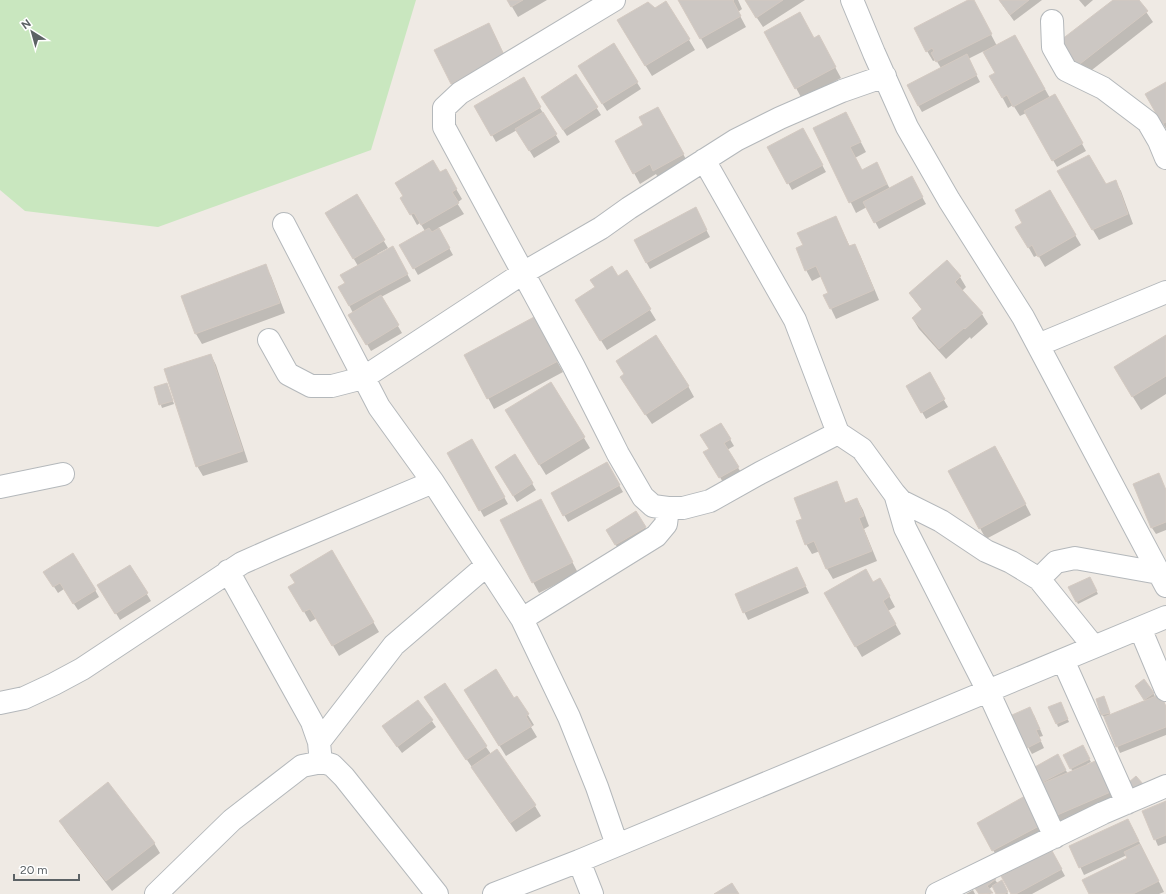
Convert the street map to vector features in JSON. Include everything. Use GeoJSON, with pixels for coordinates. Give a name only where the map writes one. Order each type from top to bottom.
{"type":"FeatureCollection","features":[{"type":"Feature","properties":{"kind":"street"},"geometry":{"type":"LineString","coordinates":[[614,0],[460,93],[444,108],[444,127],[573,365],[623,464],[643,497],[653,506],[682,508],[710,501],[760,473],[838,433]]}},
{"type":"Feature","properties":{"kind":"street"},"geometry":{"type":"LineString","coordinates":[[859,3],[874,53],[907,127],[949,200],[1023,316],[1162,579]]}},
{"type":"Feature","properties":{"kind":"street"},"geometry":{"type":"LineString","coordinates":[[1052,21],[1053,47],[1066,70],[1103,88],[1148,122],[1166,158]]}},
{"type":"Feature","properties":{"kind":"street"},"geometry":{"type":"LineString","coordinates":[[269,340],[288,374],[311,386],[332,386],[362,378],[523,273],[601,228],[736,140],[780,118],[842,91],[885,76]]}},
{"type":"Feature","properties":{"kind":"street"},"geometry":{"type":"LineString","coordinates":[[704,160],[795,320],[838,433],[862,449],[900,501],[941,521],[986,551],[1011,562],[1039,579],[1094,647]]}},
{"type":"Feature","properties":{"kind":"street"},"geometry":{"type":"LineString","coordinates":[[284,224],[362,378],[379,407],[433,482],[522,619],[569,717],[597,787],[617,845]]}},
{"type":"Feature","properties":{"kind":"street"},"geometry":{"type":"LineString","coordinates":[[1038,345],[1166,292]]}},
{"type":"Feature","properties":{"kind":"street"},"geometry":{"type":"LineString","coordinates":[[0,487],[63,474]]}},
{"type":"Feature","properties":{"kind":"street"},"geometry":{"type":"LineString","coordinates":[[0,703],[24,698],[82,669],[242,563],[433,482]]}},
{"type":"Feature","properties":{"kind":"street"},"geometry":{"type":"LineString","coordinates":[[896,497],[905,528],[988,691],[1055,837]]}},
{"type":"Feature","properties":{"kind":"street"},"geometry":{"type":"LineString","coordinates":[[522,619],[656,536],[666,524],[668,508]]}},
{"type":"Feature","properties":{"kind":"street"},"geometry":{"type":"LineString","coordinates":[[1039,579],[1056,562],[1075,558],[1162,579]]}},
{"type":"Feature","properties":{"kind":"street"},"geometry":{"type":"LineString","coordinates":[[156,894],[232,820],[320,752],[394,646],[487,565]]}},
{"type":"Feature","properties":{"kind":"street"},"geometry":{"type":"LineString","coordinates":[[228,571],[312,722],[320,752],[344,777],[437,894]]}},
{"type":"Feature","properties":{"kind":"street"},"geometry":{"type":"LineString","coordinates":[[494,894],[579,861],[1166,617]]}},
{"type":"Feature","properties":{"kind":"street"},"geometry":{"type":"LineString","coordinates":[[1140,628],[1166,690]]}},
{"type":"Feature","properties":{"kind":"street"},"geometry":{"type":"LineString","coordinates":[[1063,660],[1127,803]]}},
{"type":"Feature","properties":{"kind":"street"},"geometry":{"type":"LineString","coordinates":[[937,894],[1103,813],[1166,786]]}},
{"type":"Feature","properties":{"kind":"street"},"geometry":{"type":"LineString","coordinates":[[579,861],[592,894]]}},
{"type":"Feature","properties":{"kind":"green space"},"geometry":{"type":"Polygon","coordinates":[[[0,0],[416,0],[371,150],[158,227],[25,211],[0,190],[0,0]]]}},
{"type":"Feature","properties":{"kind":"building"},"geometry":{"type":"Polygon","coordinates":[[[507,0],[523,0],[511,7],[507,0]]]}},
{"type":"Feature","properties":{"kind":"building"},"geometry":{"type":"Polygon","coordinates":[[[678,0],[734,0],[733,1],[741,16],[700,39],[678,0]]]}},
{"type":"Feature","properties":{"kind":"building"},"geometry":{"type":"Polygon","coordinates":[[[745,0],[783,0],[756,18],[745,0]]]}},
{"type":"Feature","properties":{"kind":"building"},"geometry":{"type":"Polygon","coordinates":[[[968,0],[974,0],[992,34],[936,62],[931,53],[934,51],[932,48],[926,52],[914,28],[968,0]]]}},
{"type":"Feature","properties":{"kind":"building"},"geometry":{"type":"Polygon","coordinates":[[[999,0],[1029,0],[1010,15],[999,0]]]}},
{"type":"Feature","properties":{"kind":"building"},"geometry":{"type":"Polygon","coordinates":[[[1113,0],[1139,0],[1148,11],[1076,67],[1057,43],[1113,0]]]}},
{"type":"Feature","properties":{"kind":"building"},"geometry":{"type":"Polygon","coordinates":[[[666,1],[690,39],[645,66],[617,20],[648,2],[655,8],[666,1]]]}},
{"type":"Feature","properties":{"kind":"building"},"geometry":{"type":"Polygon","coordinates":[[[800,12],[814,38],[819,35],[836,67],[795,89],[764,32],[800,12]]]}},
{"type":"Feature","properties":{"kind":"building"},"geometry":{"type":"Polygon","coordinates":[[[489,23],[505,57],[451,84],[434,50],[489,23]]]}},
{"type":"Feature","properties":{"kind":"building"},"geometry":{"type":"Polygon","coordinates":[[[1015,35],[1045,89],[1013,107],[1007,95],[1002,98],[989,76],[995,73],[983,52],[1015,35]]]}},
{"type":"Feature","properties":{"kind":"building"},"geometry":{"type":"Polygon","coordinates":[[[614,43],[638,82],[602,104],[578,66],[614,43]]]}},
{"type":"Feature","properties":{"kind":"building"},"geometry":{"type":"Polygon","coordinates":[[[967,54],[977,75],[918,106],[907,85],[967,54]]]}},
{"type":"Feature","properties":{"kind":"building"},"geometry":{"type":"Polygon","coordinates":[[[576,74],[598,107],[563,130],[541,97],[576,74]]]}},
{"type":"Feature","properties":{"kind":"building"},"geometry":{"type":"Polygon","coordinates":[[[524,77],[541,107],[491,136],[474,106],[524,77]]]}},
{"type":"Feature","properties":{"kind":"building"},"geometry":{"type":"Polygon","coordinates":[[[1166,82],[1166,122],[1162,124],[1145,94],[1166,82]]]}},
{"type":"Feature","properties":{"kind":"building"},"geometry":{"type":"Polygon","coordinates":[[[1055,94],[1083,143],[1052,161],[1024,111],[1055,94]]]}},
{"type":"Feature","properties":{"kind":"building"},"geometry":{"type":"Polygon","coordinates":[[[658,107],[684,154],[653,171],[650,164],[633,174],[615,141],[643,125],[639,117],[658,107]]]}},
{"type":"Feature","properties":{"kind":"building"},"geometry":{"type":"Polygon","coordinates":[[[543,112],[557,134],[529,151],[515,129],[543,112]]]}},
{"type":"Feature","properties":{"kind":"building"},"geometry":{"type":"Polygon","coordinates":[[[846,112],[861,142],[850,147],[862,170],[877,162],[887,184],[849,203],[813,128],[846,112]]]}},
{"type":"Feature","properties":{"kind":"building"},"geometry":{"type":"Polygon","coordinates":[[[803,128],[823,165],[787,184],[767,147],[803,128]]]}},
{"type":"Feature","properties":{"kind":"building"},"geometry":{"type":"Polygon","coordinates":[[[1089,155],[1106,184],[1116,180],[1128,214],[1092,230],[1057,171],[1089,155]]]}},
{"type":"Feature","properties":{"kind":"building"},"geometry":{"type":"Polygon","coordinates":[[[433,160],[440,172],[446,169],[457,189],[452,192],[459,203],[421,225],[414,213],[410,215],[400,198],[403,196],[395,183],[433,160]]]}},
{"type":"Feature","properties":{"kind":"building"},"geometry":{"type":"Polygon","coordinates":[[[912,176],[923,197],[874,223],[863,202],[912,176]]]}},
{"type":"Feature","properties":{"kind":"building"},"geometry":{"type":"Polygon","coordinates":[[[1050,190],[1076,235],[1038,257],[1032,245],[1028,248],[1015,227],[1022,223],[1015,210],[1050,190]]]}},
{"type":"Feature","properties":{"kind":"building"},"geometry":{"type":"Polygon","coordinates":[[[357,194],[385,240],[353,259],[325,213],[357,194]]]}},
{"type":"Feature","properties":{"kind":"building"},"geometry":{"type":"Polygon","coordinates":[[[696,207],[707,230],[646,263],[634,240],[696,207]]]}},
{"type":"Feature","properties":{"kind":"building"},"geometry":{"type":"Polygon","coordinates":[[[836,216],[849,246],[855,244],[874,290],[830,309],[823,295],[828,293],[816,266],[805,271],[796,248],[803,245],[797,233],[836,216]]]}},
{"type":"Feature","properties":{"kind":"building"},"geometry":{"type":"Polygon","coordinates":[[[429,228],[432,232],[439,228],[450,248],[413,269],[399,245],[429,228]]]}},
{"type":"Feature","properties":{"kind":"building"},"geometry":{"type":"Polygon","coordinates":[[[393,246],[408,274],[349,306],[338,287],[345,283],[340,275],[393,246]]]}},
{"type":"Feature","properties":{"kind":"building"},"geometry":{"type":"Polygon","coordinates":[[[947,260],[961,276],[955,282],[983,313],[939,349],[912,318],[922,309],[909,293],[947,260]]]}},
{"type":"Feature","properties":{"kind":"building"},"geometry":{"type":"Polygon","coordinates":[[[266,264],[280,303],[195,334],[181,296],[266,264]]]}},
{"type":"Feature","properties":{"kind":"building"},"geometry":{"type":"Polygon","coordinates":[[[612,266],[618,276],[627,270],[651,309],[600,341],[575,300],[595,287],[590,280],[612,266]]]}},
{"type":"Feature","properties":{"kind":"building"},"geometry":{"type":"Polygon","coordinates":[[[381,295],[399,325],[366,345],[348,315],[381,295]]]}},
{"type":"Feature","properties":{"kind":"building"},"geometry":{"type":"Polygon","coordinates":[[[534,317],[558,361],[487,399],[464,355],[534,317]]]}},
{"type":"Feature","properties":{"kind":"building"},"geometry":{"type":"Polygon","coordinates":[[[656,335],[689,386],[645,415],[620,377],[624,374],[616,361],[656,335]]]}},
{"type":"Feature","properties":{"kind":"building"},"geometry":{"type":"Polygon","coordinates":[[[1166,335],[1166,376],[1132,397],[1114,367],[1166,335]]]}},
{"type":"Feature","properties":{"kind":"building"},"geometry":{"type":"Polygon","coordinates":[[[211,354],[243,451],[196,467],[164,369],[211,354]]]}},
{"type":"Feature","properties":{"kind":"building"},"geometry":{"type":"Polygon","coordinates":[[[930,372],[945,399],[921,413],[906,386],[930,372]]]}},
{"type":"Feature","properties":{"kind":"building"},"geometry":{"type":"Polygon","coordinates":[[[551,382],[585,437],[539,465],[505,410],[551,382]]]}},
{"type":"Feature","properties":{"kind":"building"},"geometry":{"type":"Polygon","coordinates":[[[167,383],[173,401],[159,405],[154,387],[167,383]]]}},
{"type":"Feature","properties":{"kind":"building"},"geometry":{"type":"Polygon","coordinates":[[[721,423],[731,439],[724,443],[739,467],[719,478],[703,452],[709,449],[700,435],[721,423]]]}},
{"type":"Feature","properties":{"kind":"building"},"geometry":{"type":"Polygon","coordinates":[[[472,439],[505,497],[479,511],[447,453],[472,439]]]}},
{"type":"Feature","properties":{"kind":"building"},"geometry":{"type":"Polygon","coordinates":[[[995,446],[1026,504],[979,529],[948,471],[995,446]]]}},
{"type":"Feature","properties":{"kind":"building"},"geometry":{"type":"Polygon","coordinates":[[[515,454],[533,483],[513,496],[495,467],[515,454]]]}},
{"type":"Feature","properties":{"kind":"building"},"geometry":{"type":"Polygon","coordinates":[[[607,462],[620,485],[563,516],[551,493],[607,462]]]}},
{"type":"Feature","properties":{"kind":"building"},"geometry":{"type":"Polygon","coordinates":[[[1159,473],[1166,490],[1166,522],[1151,528],[1133,484],[1159,473]]]}},
{"type":"Feature","properties":{"kind":"building"},"geometry":{"type":"Polygon","coordinates":[[[837,481],[845,503],[857,498],[864,516],[859,518],[872,551],[826,569],[814,541],[805,545],[796,521],[802,519],[794,498],[837,481]]]}},
{"type":"Feature","properties":{"kind":"building"},"geometry":{"type":"Polygon","coordinates":[[[541,499],[573,562],[532,583],[500,520],[541,499]]]}},
{"type":"Feature","properties":{"kind":"building"},"geometry":{"type":"Polygon","coordinates":[[[636,511],[646,527],[615,545],[606,530],[636,511]]]}},
{"type":"Feature","properties":{"kind":"building"},"geometry":{"type":"Polygon","coordinates":[[[332,550],[374,622],[332,646],[310,609],[303,612],[288,587],[295,583],[290,575],[332,550]]]}},
{"type":"Feature","properties":{"kind":"building"},"geometry":{"type":"Polygon","coordinates":[[[73,553],[96,590],[73,604],[60,583],[53,587],[43,572],[73,553]]]}},
{"type":"Feature","properties":{"kind":"building"},"geometry":{"type":"Polygon","coordinates":[[[130,565],[148,593],[115,614],[97,585],[130,565]]]}},
{"type":"Feature","properties":{"kind":"building"},"geometry":{"type":"Polygon","coordinates":[[[797,567],[806,586],[743,613],[735,594],[797,567]]]}},
{"type":"Feature","properties":{"kind":"building"},"geometry":{"type":"Polygon","coordinates":[[[866,569],[873,582],[880,578],[890,596],[883,601],[896,624],[855,647],[824,593],[866,569]]]}},
{"type":"Feature","properties":{"kind":"building"},"geometry":{"type":"Polygon","coordinates":[[[1090,577],[1097,591],[1076,602],[1068,587],[1090,577]]]}},
{"type":"Feature","properties":{"kind":"building"},"geometry":{"type":"Polygon","coordinates":[[[496,669],[514,698],[517,696],[529,714],[526,716],[532,726],[499,746],[464,690],[496,669]]]}},
{"type":"Feature","properties":{"kind":"building"},"geometry":{"type":"Polygon","coordinates":[[[1144,679],[1154,693],[1144,700],[1135,686],[1144,679]]]}},
{"type":"Feature","properties":{"kind":"building"},"geometry":{"type":"Polygon","coordinates":[[[445,683],[487,746],[466,760],[424,697],[445,683]]]}},
{"type":"Feature","properties":{"kind":"building"},"geometry":{"type":"Polygon","coordinates":[[[1161,694],[1166,707],[1166,727],[1116,747],[1104,717],[1161,694]]]}},
{"type":"Feature","properties":{"kind":"building"},"geometry":{"type":"Polygon","coordinates":[[[1104,696],[1110,713],[1101,715],[1096,699],[1104,696]]]}},
{"type":"Feature","properties":{"kind":"building"},"geometry":{"type":"Polygon","coordinates":[[[418,700],[433,720],[397,747],[382,726],[418,700]]]}},
{"type":"Feature","properties":{"kind":"building"},"geometry":{"type":"Polygon","coordinates":[[[1061,702],[1068,719],[1056,724],[1048,707],[1061,702]]]}},
{"type":"Feature","properties":{"kind":"building"},"geometry":{"type":"Polygon","coordinates":[[[1030,707],[1040,729],[1036,730],[1041,741],[1027,748],[1012,715],[1030,707]]]}},
{"type":"Feature","properties":{"kind":"building"},"geometry":{"type":"Polygon","coordinates":[[[1083,745],[1090,759],[1070,769],[1063,755],[1083,745]]]}},
{"type":"Feature","properties":{"kind":"building"},"geometry":{"type":"Polygon","coordinates":[[[497,749],[536,805],[510,823],[471,767],[497,749]]]}},
{"type":"Feature","properties":{"kind":"building"},"geometry":{"type":"Polygon","coordinates":[[[1058,754],[1066,770],[1041,783],[1033,768],[1058,754]]]}},
{"type":"Feature","properties":{"kind":"building"},"geometry":{"type":"Polygon","coordinates":[[[1100,759],[1113,791],[1055,816],[1041,784],[1100,759]]]}},
{"type":"Feature","properties":{"kind":"building"},"geometry":{"type":"Polygon","coordinates":[[[1136,776],[1143,784],[1135,791],[1128,783],[1136,776]]]}},
{"type":"Feature","properties":{"kind":"building"},"geometry":{"type":"Polygon","coordinates":[[[108,782],[155,843],[106,881],[59,821],[108,782]]]}},
{"type":"Feature","properties":{"kind":"building"},"geometry":{"type":"Polygon","coordinates":[[[1025,796],[1041,825],[992,851],[977,823],[1025,796]]]}},
{"type":"Feature","properties":{"kind":"building"},"geometry":{"type":"Polygon","coordinates":[[[1166,801],[1166,835],[1154,840],[1142,811],[1166,801]]]}},
{"type":"Feature","properties":{"kind":"building"},"geometry":{"type":"Polygon","coordinates":[[[1128,819],[1139,841],[1079,868],[1069,846],[1128,819]]]}},
{"type":"Feature","properties":{"kind":"building"},"geometry":{"type":"Polygon","coordinates":[[[1140,844],[1159,881],[1133,894],[1089,894],[1082,880],[1127,858],[1124,852],[1140,844]]]}},
{"type":"Feature","properties":{"kind":"building"},"geometry":{"type":"Polygon","coordinates":[[[1051,849],[1062,869],[1016,894],[1011,894],[1001,876],[1051,849]]]}},
{"type":"Feature","properties":{"kind":"building"},"geometry":{"type":"Polygon","coordinates":[[[991,873],[996,879],[987,886],[993,893],[979,894],[974,887],[991,873]]]}},
{"type":"Feature","properties":{"kind":"building"},"geometry":{"type":"Polygon","coordinates":[[[1002,880],[1008,892],[1004,894],[996,894],[992,886],[1002,880]]]}},
{"type":"Feature","properties":{"kind":"building"},"geometry":{"type":"Polygon","coordinates":[[[732,883],[739,894],[714,894],[732,883]]]}}]}
